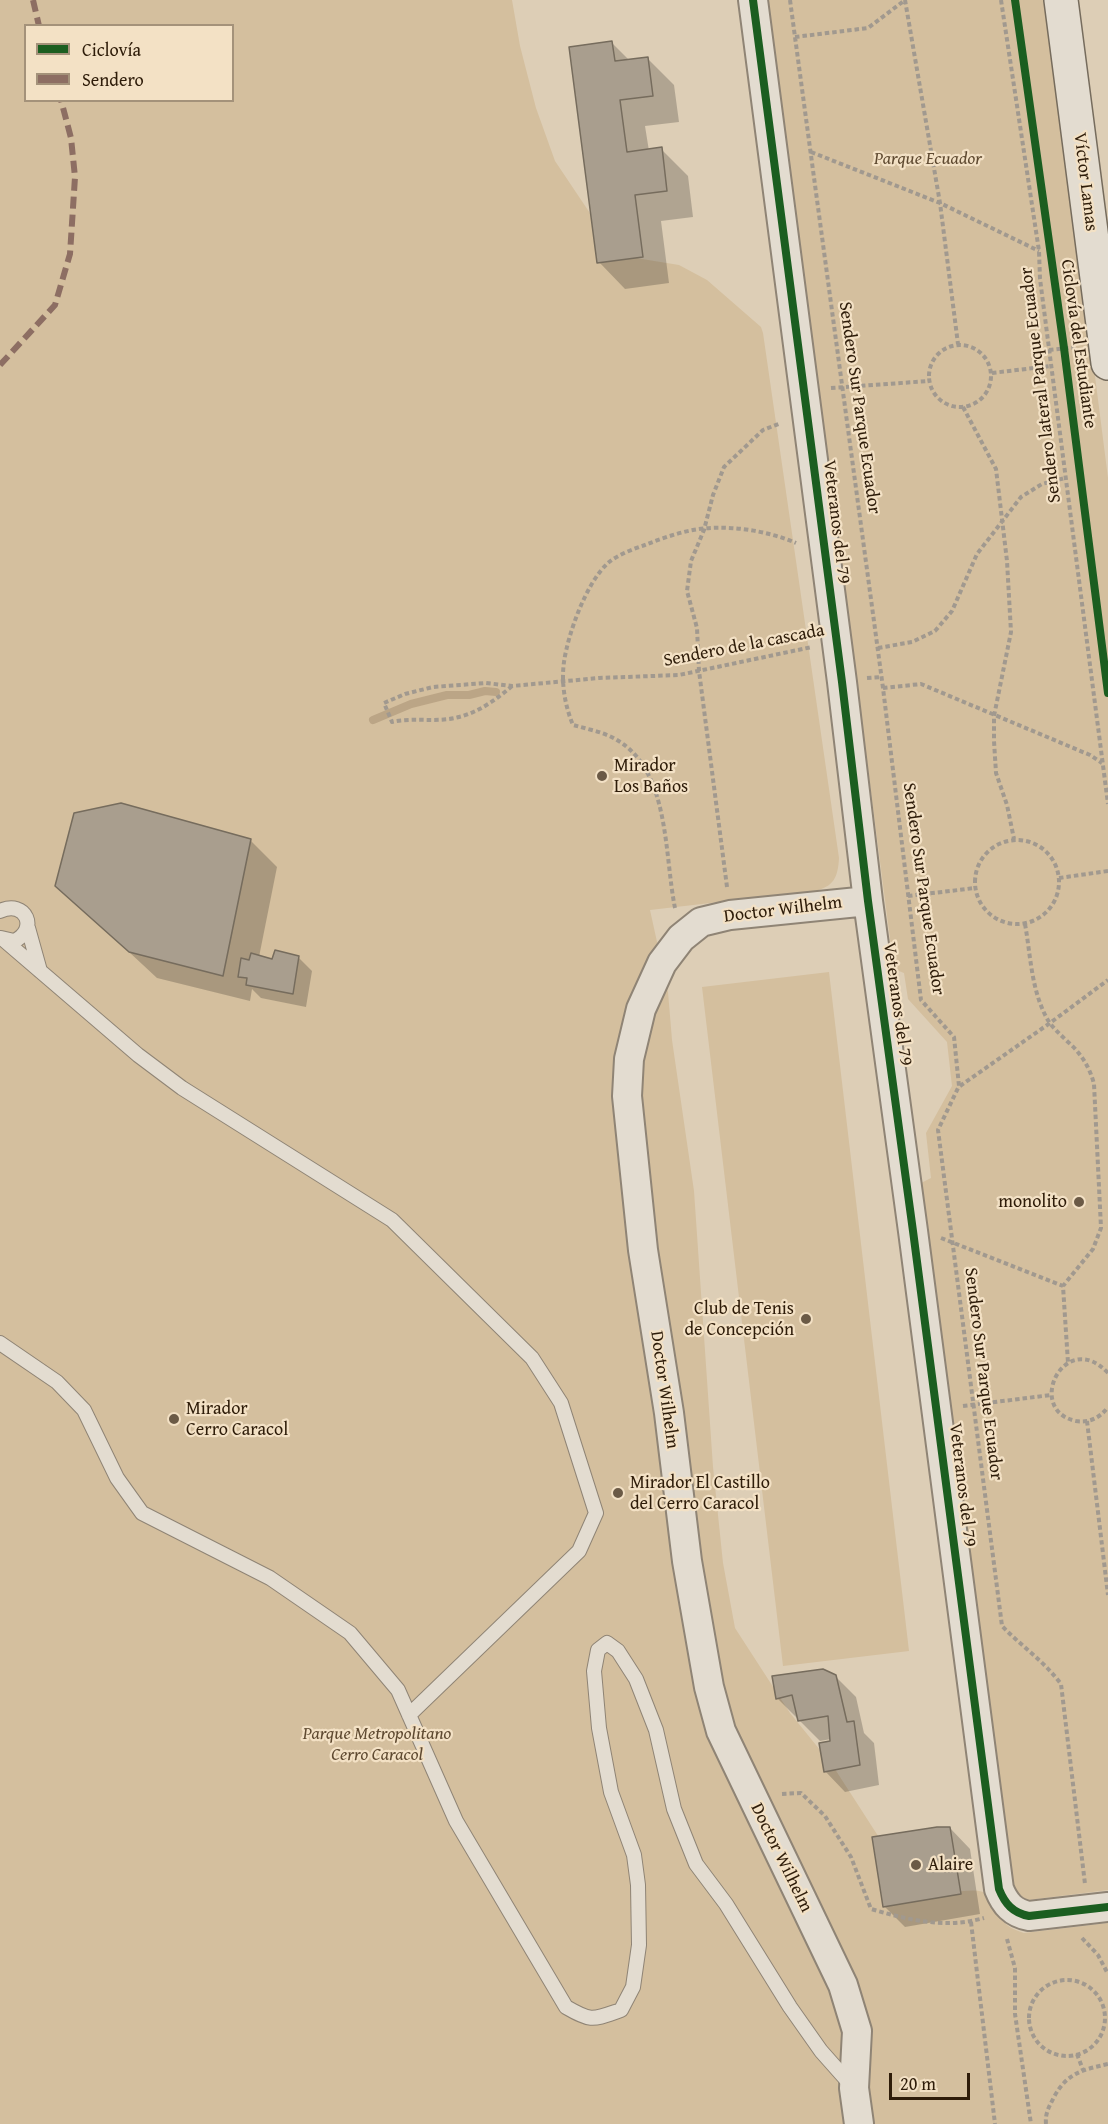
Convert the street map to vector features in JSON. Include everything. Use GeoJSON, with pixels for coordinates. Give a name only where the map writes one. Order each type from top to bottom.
{"type":"FeatureCollection","features":[{"type":"Feature","properties":{"kind":"main road","name":"Víctor Lamas"},"geometry":{"type":"LineString","coordinates":[[1061,0],[1108,363]]}},
{"type":"Feature","properties":{"kind":"street","name":"Veteranos del 79"},"geometry":{"type":"LineString","coordinates":[[753,0],[837,642],[868,900],[999,1889],[1008,1906],[1023,1915],[1108,1907]]}},
{"type":"Feature","properties":{"kind":"street","name":"Doctor Wilhelm"},"geometry":{"type":"LineString","coordinates":[[859,2124],[854,2088],[856,2031],[843,1985],[721,1731],[709,1687],[690,1582],[669,1413],[643,1250],[627,1096],[629,1059],[641,1009],[662,963],[681,938],[701,922],[730,915],[868,900]]}},
{"type":"Feature","properties":{"kind":"lane"},"geometry":{"type":"LineString","coordinates":[[0,911],[8,907],[17,908],[24,913],[40,971]]}},
{"type":"Feature","properties":{"kind":"lane"},"geometry":{"type":"LineString","coordinates":[[2,939],[14,941],[21,938],[28,928]]}},
{"type":"Feature","properties":{"kind":"lane"},"geometry":{"type":"LineString","coordinates":[[2,939],[138,1055],[182,1088],[392,1220],[532,1358],[561,1403],[596,1513],[579,1551],[409,1715]]}},
{"type":"Feature","properties":{"kind":"lane"},"geometry":{"type":"LineString","coordinates":[[0,1342],[57,1382],[84,1410],[117,1478],[142,1513],[270,1578],[350,1633],[398,1690],[456,1821],[566,2007],[586,2019],[602,2017],[621,2010],[633,1988],[639,1945],[638,1885],[634,1855],[611,1792],[599,1728],[594,1671],[598,1650],[607,1643],[618,1651],[636,1679],[656,1730],[674,1809],[696,1864],[726,1904],[790,2007],[815,2042],[854,2088]]}},
{"type":"Feature","properties":{"kind":"path"},"geometry":{"type":"LineString","coordinates":[[795,37],[868,28],[905,0],[940,203],[957,344]]}},
{"type":"Feature","properties":{"kind":"path"},"geometry":{"type":"LineString","coordinates":[[810,151],[940,203],[1039,251]]}},
{"type":"Feature","properties":{"kind":"path"},"geometry":{"type":"LineString","coordinates":[[957,344],[967,345],[984,355],[991,373],[987,392],[972,405],[963,407],[945,404],[932,390],[929,381],[932,361],[939,352],[957,344]]}},
{"type":"Feature","properties":{"kind":"path"},"geometry":{"type":"LineString","coordinates":[[991,373],[1051,366]]}},
{"type":"Feature","properties":{"kind":"path"},"geometry":{"type":"LineString","coordinates":[[730,915],[725,857],[699,671],[697,628],[687,591],[691,561],[704,530],[713,495],[724,467],[763,430],[805,401],[843,388],[929,381]]}},
{"type":"Feature","properties":{"kind":"path"},"geometry":{"type":"LineString","coordinates":[[963,407],[996,469],[1007,561],[1011,632],[994,716],[996,773],[1007,805],[1014,839]]}},
{"type":"Feature","properties":{"kind":"path"},"geometry":{"type":"LineString","coordinates":[[878,648],[912,642],[935,631],[952,611],[977,554],[1021,497],[1042,484],[1065,477]]}},
{"type":"Feature","properties":{"kind":"path"},"geometry":{"type":"LineString","coordinates":[[681,938],[669,879],[657,793],[642,762],[617,740],[573,725],[565,705],[564,663],[581,606],[593,582],[608,562],[634,549],[694,530],[745,530],[773,535],[793,541],[825,556]]}},
{"type":"Feature","properties":{"kind":"path"},"geometry":{"type":"LineString","coordinates":[[883,688],[921,684],[1090,755],[1102,763]]}},
{"type":"Feature","properties":{"kind":"path"},"geometry":{"type":"LineString","coordinates":[[1014,839],[1028,841],[1040,847],[1050,856],[1059,878],[1058,893],[1054,904],[1036,920],[1025,924],[1011,924],[998,920],[987,912],[979,901],[975,888],[980,861],[989,850],[1014,839]]}},
{"type":"Feature","properties":{"kind":"path"},"geometry":{"type":"LineString","coordinates":[[1059,878],[1108,871]]}},
{"type":"Feature","properties":{"kind":"path"},"geometry":{"type":"LineString","coordinates":[[908,897],[975,888]]}},
{"type":"Feature","properties":{"kind":"path"},"geometry":{"type":"LineString","coordinates":[[1025,924],[1034,986],[1042,1008],[1050,1023],[1075,1050],[1090,1071],[1094,1084],[1101,1228],[1093,1249],[1063,1286],[1068,1363]]}},
{"type":"Feature","properties":{"kind":"path"},"geometry":{"type":"LineString","coordinates":[[959,1086],[1108,980]]}},
{"type":"Feature","properties":{"kind":"path"},"geometry":{"type":"LineString","coordinates":[[913,1231],[952,1241],[1063,1286]]}},
{"type":"Feature","properties":{"kind":"path"},"geometry":{"type":"LineString","coordinates":[[1108,1373],[1100,1365],[1091,1361],[1081,1359],[1068,1363],[1057,1372],[1053,1380],[1052,1395],[1062,1415],[1071,1420],[1087,1421],[1100,1416],[1108,1407]]}},
{"type":"Feature","properties":{"kind":"path"},"geometry":{"type":"LineString","coordinates":[[937,1412],[974,1404],[1052,1395]]}},
{"type":"Feature","properties":{"kind":"path"},"geometry":{"type":"LineString","coordinates":[[1087,1421],[1108,1595]]}},
{"type":"Feature","properties":{"kind":"path"},"geometry":{"type":"LineString","coordinates":[[752,1796],[801,1794],[825,1816],[850,1857],[871,1909],[944,1925],[971,1922],[993,1915]]}},
{"type":"Feature","properties":{"kind":"path"},"geometry":{"type":"LineString","coordinates":[[1059,1913],[1098,1955],[1108,1974]]}},
{"type":"Feature","properties":{"kind":"path"},"geometry":{"type":"LineString","coordinates":[[971,1922],[995,2124]]}},
{"type":"Feature","properties":{"kind":"path"},"geometry":{"type":"LineString","coordinates":[[1003,1932],[1008,1941],[1015,1968],[1015,2014],[1031,2124]]}},
{"type":"Feature","properties":{"kind":"path"},"geometry":{"type":"LineString","coordinates":[[1066,1979],[1084,1984],[1098,1996],[1105,2018],[1103,2030],[1097,2041],[1088,2049],[1077,2054],[1066,2056],[1044,2049],[1035,2040],[1028,2018],[1035,1996],[1044,1987],[1066,1979]]}},
{"type":"Feature","properties":{"kind":"path"},"geometry":{"type":"LineString","coordinates":[[1077,2054],[1083,2070]]}},
{"type":"Feature","properties":{"kind":"path"},"geometry":{"type":"LineString","coordinates":[[1046,2124],[1045,2114],[1060,2085],[1083,2070],[1108,2064]]}},
{"type":"Feature","properties":{"kind":"green space","name":"Parque Metropolitano Cerro Caracol"},"geometry":{"type":"Polygon","coordinates":[[[0,0],[512,0],[520,46],[536,108],[555,161],[618,255],[679,265],[707,280],[761,327],[839,858],[837,871],[830,884],[814,891],[650,910],[668,992],[672,1040],[694,1191],[713,1467],[723,1563],[735,1628],[790,1713],[833,1766],[909,1884],[946,1892],[974,1890],[983,1892],[994,1902],[1007,1925],[1024,1933],[1108,1923],[1108,2124],[0,2124],[0,0]]]}},
{"type":"Feature","properties":{"kind":"green space","name":"Parque Ecuador"},"geometry":{"type":"Polygon","coordinates":[[[768,0],[1047,0],[1108,478],[1108,1890],[1028,1900],[1019,1897],[1013,1886],[921,1183],[931,1178],[926,1133],[952,1086],[947,1042],[908,999],[904,973],[894,969],[768,0]]]}},
{"type":"Feature","properties":{"kind":"green space","name":"Club de Tenis de Concepción"},"geometry":{"type":"Polygon","coordinates":[[[829,972],[909,1651],[783,1666],[702,987],[829,972]]]}},
{"type":"Feature","properties":{"kind":"building"},"geometry":{"type":"Polygon","coordinates":[[[612,41],[615,61],[648,57],[653,96],[620,100],[627,152],[662,147],[667,191],[635,195],[643,257],[597,263],[569,47],[612,41]]]}},
{"type":"Feature","properties":{"kind":"building"},"geometry":{"type":"Polygon","coordinates":[[[121,803],[251,839],[223,976],[129,952],[55,886],[74,813],[121,803]]]}},
{"type":"Feature","properties":{"kind":"building"},"geometry":{"type":"Polygon","coordinates":[[[275,950],[299,956],[293,994],[246,985],[247,978],[238,977],[241,958],[249,960],[251,953],[272,959],[275,950]]]}},
{"type":"Feature","properties":{"kind":"building"},"geometry":{"type":"Polygon","coordinates":[[[823,1669],[836,1675],[847,1722],[854,1721],[860,1765],[824,1772],[819,1743],[830,1741],[828,1716],[798,1721],[792,1695],[776,1699],[772,1676],[823,1669]]]}},
{"type":"Feature","properties":{"kind":"building","name":"Alaire"},"geometry":{"type":"Polygon","coordinates":[[[950,1827],[961,1894],[883,1907],[872,1837],[950,1827]]]}},
{"type":"Feature","properties":{"kind":"waterway"},"geometry":{"type":"LineString","coordinates":[[373,720],[411,704],[447,695],[496,692]]}},
{"type":"Feature","properties":{"kind":"marked path"},"geometry":{"type":"LineString","coordinates":[[33,0],[39,24]]}},
{"type":"Feature","properties":{"kind":"marked path"},"geometry":{"type":"LineString","coordinates":[[0,365],[55,305],[70,254],[75,177],[71,138],[62,102]]}},
{"type":"Feature","properties":{"kind":"cycle path","name":"Sendero de la cascada"},"geometry":{"type":"LineString","coordinates":[[753,0],[842,682],[868,901],[999,1889],[1010,1907],[1018,1913],[1029,1916],[1108,1907]]}},
{"type":"Feature","properties":{"kind":"cycle path","name":"Ciclovía del Estudiante"},"geometry":{"type":"LineString","coordinates":[[1015,0],[1064,348],[1108,693]]}},
{"type":"Feature","properties":{"kind":"place","name":"Mirador Los Baños"},"geometry":{"type":"Point","coordinates":[602,776]}},
{"type":"Feature","properties":{"kind":"place","name":"monolito"},"geometry":{"type":"Point","coordinates":[1079,1202]}},
{"type":"Feature","properties":{"kind":"place","name":"Club de Tenis de Concepción"},"geometry":{"type":"Point","coordinates":[806,1319]}},
{"type":"Feature","properties":{"kind":"place","name":"Mirador Cerro Caracol"},"geometry":{"type":"Point","coordinates":[174,1419]}},
{"type":"Feature","properties":{"kind":"place","name":"Mirador El Castillo del Cerro Caracol"},"geometry":{"type":"Point","coordinates":[618,1493]}},
{"type":"Feature","properties":{"kind":"place","name":"Alaire"},"geometry":{"type":"Point","coordinates":[916,1865]}}]}
